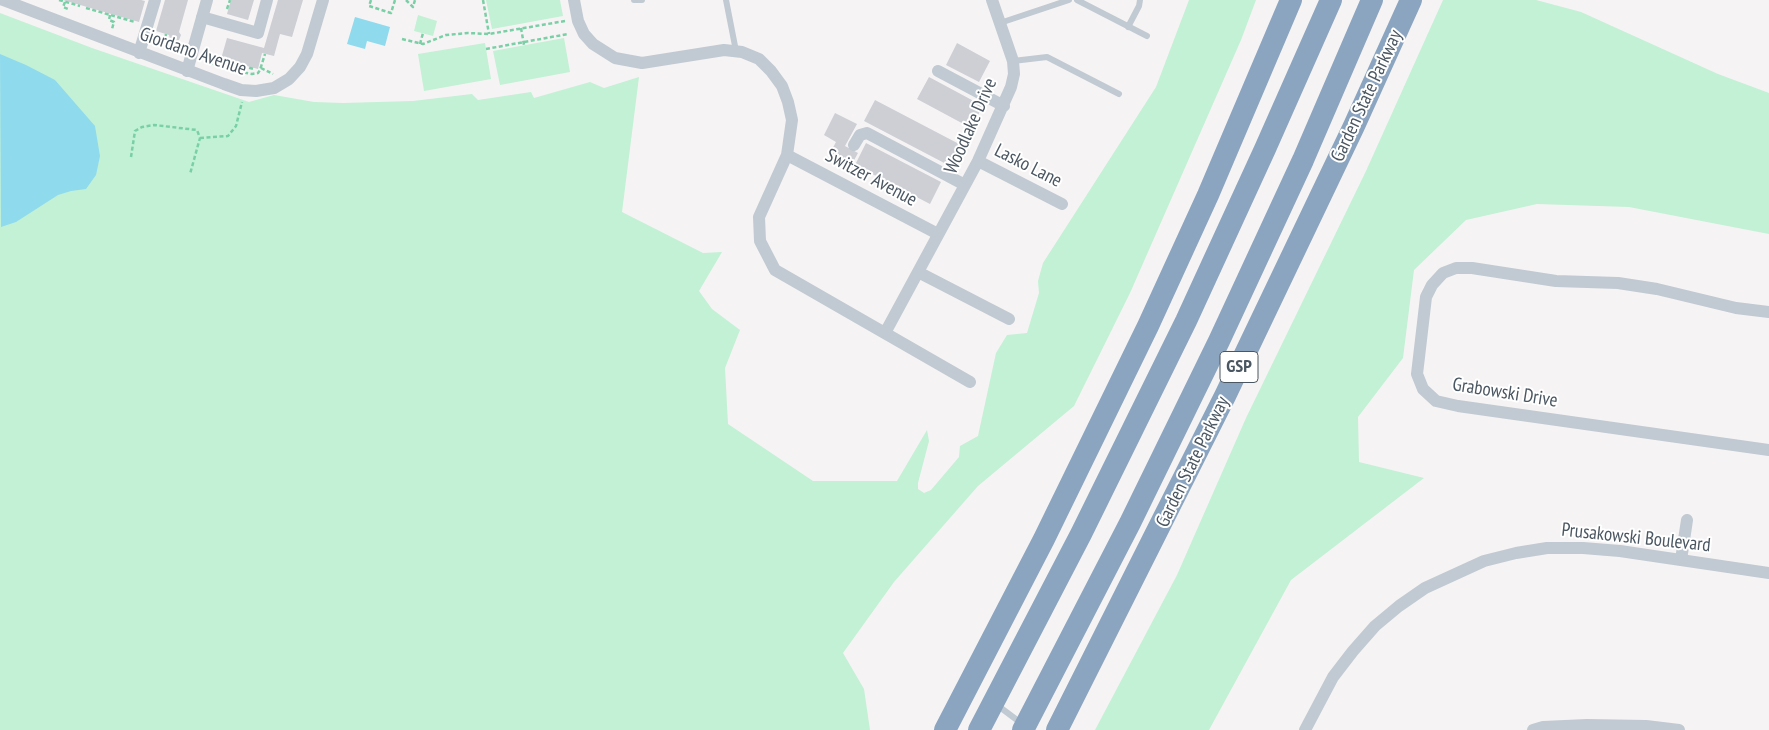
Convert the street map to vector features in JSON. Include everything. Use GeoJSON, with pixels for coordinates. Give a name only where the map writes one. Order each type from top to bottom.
{"type":"FeatureCollection","features":[{"type":"Feature","properties":{"kind":"highway"},"geometry":{"type":"LineString","coordinates":[[945,730],[1032,564],[1144,335],[1216,178],[1291,0]]}},
{"type":"Feature","properties":{"kind":"highway"},"geometry":{"type":"LineString","coordinates":[[979,730],[1085,526],[1178,339],[1331,0]]}},
{"type":"Feature","properties":{"kind":"highway","name":"Garden State Parkway"},"geometry":{"type":"LineString","coordinates":[[1024,728],[1126,532],[1208,364],[1306,153],[1372,0]]}},
{"type":"Feature","properties":{"kind":"highway","name":"Garden State Parkway"},"geometry":{"type":"LineString","coordinates":[[1057,730],[1222,403],[1351,133],[1411,0]]}},
{"type":"Feature","properties":{"kind":"street"},"geometry":{"type":"LineString","coordinates":[[140,53],[155,0]]}},
{"type":"Feature","properties":{"kind":"street"},"geometry":{"type":"LineString","coordinates":[[186,70],[207,0]]}},
{"type":"Feature","properties":{"kind":"street"},"geometry":{"type":"LineString","coordinates":[[202,17],[258,33],[267,0]]}},
{"type":"Feature","properties":{"kind":"street","name":"Giordano Avenue"},"geometry":{"type":"LineString","coordinates":[[7,1],[186,70],[245,91],[256,91],[274,88],[289,79],[300,67],[307,54],[323,0]]}},
{"type":"Feature","properties":{"kind":"street"},"geometry":{"type":"LineString","coordinates":[[574,0],[578,21],[584,34],[593,44],[616,58],[642,63],[724,50],[742,52],[759,59],[782,86],[792,120],[787,155],[759,217],[760,241],[775,270],[970,382]]}},
{"type":"Feature","properties":{"kind":"street","name":"Woodlake Drive"},"geometry":{"type":"LineString","coordinates":[[885,333],[978,161],[1004,106],[1014,74],[1013,61],[992,0]]}},
{"type":"Feature","properties":{"kind":"street"},"geometry":{"type":"LineString","coordinates":[[938,71],[1004,106]]}},
{"type":"Feature","properties":{"kind":"street"},"geometry":{"type":"LineString","coordinates":[[854,145],[860,135],[867,133],[965,185]]}},
{"type":"Feature","properties":{"kind":"street","name":"Switzer Avenue"},"geometry":{"type":"LineString","coordinates":[[787,155],[938,234]]}},
{"type":"Feature","properties":{"kind":"street","name":"Lasko Lane"},"geometry":{"type":"LineString","coordinates":[[978,161],[1062,204]]}},
{"type":"Feature","properties":{"kind":"street","name":"Grabowski Drive"},"geometry":{"type":"LineString","coordinates":[[1769,312],[1736,308],[1657,289],[1618,284],[1556,281],[1472,268],[1456,268],[1442,273],[1432,285],[1426,297],[1417,374],[1423,389],[1436,400],[1458,406],[1769,450]]}},
{"type":"Feature","properties":{"kind":"street"},"geometry":{"type":"LineString","coordinates":[[918,272],[1009,319]]}},
{"type":"Feature","properties":{"kind":"street"},"geometry":{"type":"LineString","coordinates":[[1681,560],[1687,520]]}},
{"type":"Feature","properties":{"kind":"street","name":"Prusakowski Boulevard"},"geometry":{"type":"LineString","coordinates":[[1305,730],[1332,677],[1375,626],[1425,588],[1454,573],[1484,561],[1547,548],[1583,548],[1769,573]]}},
{"type":"Feature","properties":{"kind":"street"},"geometry":{"type":"LineString","coordinates":[[1533,730],[1543,727],[1587,725],[1646,726],[1679,730]]}},
{"type":"Feature","properties":{"kind":"lane"},"geometry":{"type":"LineString","coordinates":[[634,0],[642,0]]}},
{"type":"Feature","properties":{"kind":"lane"},"geometry":{"type":"LineString","coordinates":[[726,0],[736,51]]}},
{"type":"Feature","properties":{"kind":"lane"},"geometry":{"type":"LineString","coordinates":[[1000,23],[1069,0]]}},
{"type":"Feature","properties":{"kind":"lane"},"geometry":{"type":"LineString","coordinates":[[1128,27],[1140,6],[1140,0]]}},
{"type":"Feature","properties":{"kind":"lane"},"geometry":{"type":"LineString","coordinates":[[1082,1],[1147,36]]}},
{"type":"Feature","properties":{"kind":"lane"},"geometry":{"type":"LineString","coordinates":[[1013,61],[1047,57],[1119,94]]}},
{"type":"Feature","properties":{"kind":"lane"},"geometry":{"type":"LineString","coordinates":[[994,703],[1024,728]]}},
{"type":"Feature","properties":{"kind":"path"},"geometry":{"type":"LineString","coordinates":[[59,0],[79,6]]}},
{"type":"Feature","properties":{"kind":"path"},"geometry":{"type":"LineString","coordinates":[[370,0],[369,6],[391,13],[395,0]]}},
{"type":"Feature","properties":{"kind":"path"},"geometry":{"type":"LineString","coordinates":[[406,0],[413,7],[415,0]]}},
{"type":"Feature","properties":{"kind":"path"},"geometry":{"type":"LineString","coordinates":[[483,0],[489,34]]}},
{"type":"Feature","properties":{"kind":"path"},"geometry":{"type":"LineString","coordinates":[[228,9],[230,1]]}},
{"type":"Feature","properties":{"kind":"path"},"geometry":{"type":"LineString","coordinates":[[64,2],[63,7],[68,9],[66,15]]}},
{"type":"Feature","properties":{"kind":"path"},"geometry":{"type":"LineString","coordinates":[[87,8],[132,21]]}},
{"type":"Feature","properties":{"kind":"path"},"geometry":{"type":"LineString","coordinates":[[108,14],[109,20],[114,22],[111,33]]}},
{"type":"Feature","properties":{"kind":"path"},"geometry":{"type":"LineString","coordinates":[[402,39],[420,44],[451,34],[489,34],[565,21]]}},
{"type":"Feature","properties":{"kind":"path"},"geometry":{"type":"LineString","coordinates":[[522,24],[524,43]]}},
{"type":"Feature","properties":{"kind":"path"},"geometry":{"type":"LineString","coordinates":[[166,34],[165,39],[170,41],[166,53]]}},
{"type":"Feature","properties":{"kind":"path"},"geometry":{"type":"LineString","coordinates":[[420,44],[423,34]]}},
{"type":"Feature","properties":{"kind":"path"},"geometry":{"type":"LineString","coordinates":[[486,49],[568,34]]}},
{"type":"Feature","properties":{"kind":"path"},"geometry":{"type":"LineString","coordinates":[[209,53],[208,58],[211,63],[252,74],[258,73],[265,54]]}},
{"type":"Feature","properties":{"kind":"path"},"geometry":{"type":"LineString","coordinates":[[226,61],[253,69]]}},
{"type":"Feature","properties":{"kind":"path"},"geometry":{"type":"LineString","coordinates":[[224,68],[226,64],[239,68],[237,64]]}},
{"type":"Feature","properties":{"kind":"path"},"geometry":{"type":"LineString","coordinates":[[261,68],[277,76]]}},
{"type":"Feature","properties":{"kind":"path"},"geometry":{"type":"LineString","coordinates":[[200,138],[228,136],[236,126],[245,91]]}},
{"type":"Feature","properties":{"kind":"path"},"geometry":{"type":"LineString","coordinates":[[130,157],[135,131],[142,127],[154,125],[197,130],[200,138],[190,174]]}},
{"type":"Feature","properties":{"kind":"green space"},"geometry":{"type":"Polygon","coordinates":[[[486,0],[560,0],[563,16],[492,29],[486,0]]]}},
{"type":"Feature","properties":{"kind":"green space"},"geometry":{"type":"Polygon","coordinates":[[[1189,0],[1256,0],[1241,40],[1130,293],[1074,406],[978,486],[894,582],[843,653],[864,689],[870,730],[0,730],[0,13],[92,48],[249,102],[274,95],[314,102],[343,103],[413,101],[472,94],[478,100],[531,92],[534,98],[590,82],[604,88],[639,77],[622,212],[703,253],[722,252],[699,291],[712,309],[740,330],[725,368],[728,424],[813,481],[897,481],[927,430],[929,441],[918,483],[918,489],[924,493],[931,490],[959,457],[960,446],[978,436],[996,353],[1007,335],[1027,333],[1039,293],[1038,281],[1043,263],[1156,87],[1189,0]]]}},
{"type":"Feature","properties":{"kind":"green space"},"geometry":{"type":"Polygon","coordinates":[[[1443,0],[1536,0],[1581,12],[1718,74],[1769,93],[1769,234],[1629,207],[1537,204],[1466,220],[1414,270],[1403,358],[1358,417],[1359,462],[1424,478],[1291,580],[1209,730],[1095,730],[1177,575],[1246,418],[1366,171],[1443,0]]]}},
{"type":"Feature","properties":{"kind":"green space"},"geometry":{"type":"Polygon","coordinates":[[[418,15],[437,21],[433,36],[414,31],[418,15]]]}},
{"type":"Feature","properties":{"kind":"green space"},"geometry":{"type":"Polygon","coordinates":[[[564,38],[570,72],[500,85],[493,51],[564,38]]]}},
{"type":"Feature","properties":{"kind":"green space"},"geometry":{"type":"Polygon","coordinates":[[[485,43],[491,79],[424,91],[418,54],[485,43]]]}},
{"type":"Feature","properties":{"kind":"water"},"geometry":{"type":"Polygon","coordinates":[[[355,17],[390,27],[385,46],[367,41],[365,49],[347,44],[355,17]]]}},
{"type":"Feature","properties":{"kind":"water"},"geometry":{"type":"Polygon","coordinates":[[[0,54],[55,80],[95,126],[100,156],[96,175],[86,189],[58,195],[16,222],[1,227],[0,54]]]}},
{"type":"Feature","properties":{"kind":"building"},"geometry":{"type":"Polygon","coordinates":[[[63,0],[141,0],[145,1],[139,22],[63,0]]]}},
{"type":"Feature","properties":{"kind":"building"},"geometry":{"type":"Polygon","coordinates":[[[165,0],[188,0],[179,32],[181,35],[177,41],[170,39],[169,35],[156,31],[165,0]]]}},
{"type":"Feature","properties":{"kind":"building"},"geometry":{"type":"Polygon","coordinates":[[[231,0],[254,0],[248,20],[227,14],[231,0]]]}},
{"type":"Feature","properties":{"kind":"building"},"geometry":{"type":"Polygon","coordinates":[[[278,0],[303,0],[292,37],[280,34],[274,56],[262,53],[258,69],[221,59],[227,38],[264,48],[278,0]]]}},
{"type":"Feature","properties":{"kind":"building"},"geometry":{"type":"Polygon","coordinates":[[[957,43],[990,61],[979,82],[946,65],[957,43]]]}},
{"type":"Feature","properties":{"kind":"building"},"geometry":{"type":"Polygon","coordinates":[[[929,77],[983,106],[971,128],[917,99],[929,77]]]}},
{"type":"Feature","properties":{"kind":"building"},"geometry":{"type":"Polygon","coordinates":[[[875,100],[961,145],[950,166],[864,121],[875,100]]]}},
{"type":"Feature","properties":{"kind":"building"},"geometry":{"type":"Polygon","coordinates":[[[835,113],[857,124],[845,146],[858,153],[852,164],[830,153],[836,142],[824,135],[835,113]]]}},
{"type":"Feature","properties":{"kind":"building"},"geometry":{"type":"Polygon","coordinates":[[[866,143],[941,182],[930,204],[855,165],[866,143]]]}}]}
